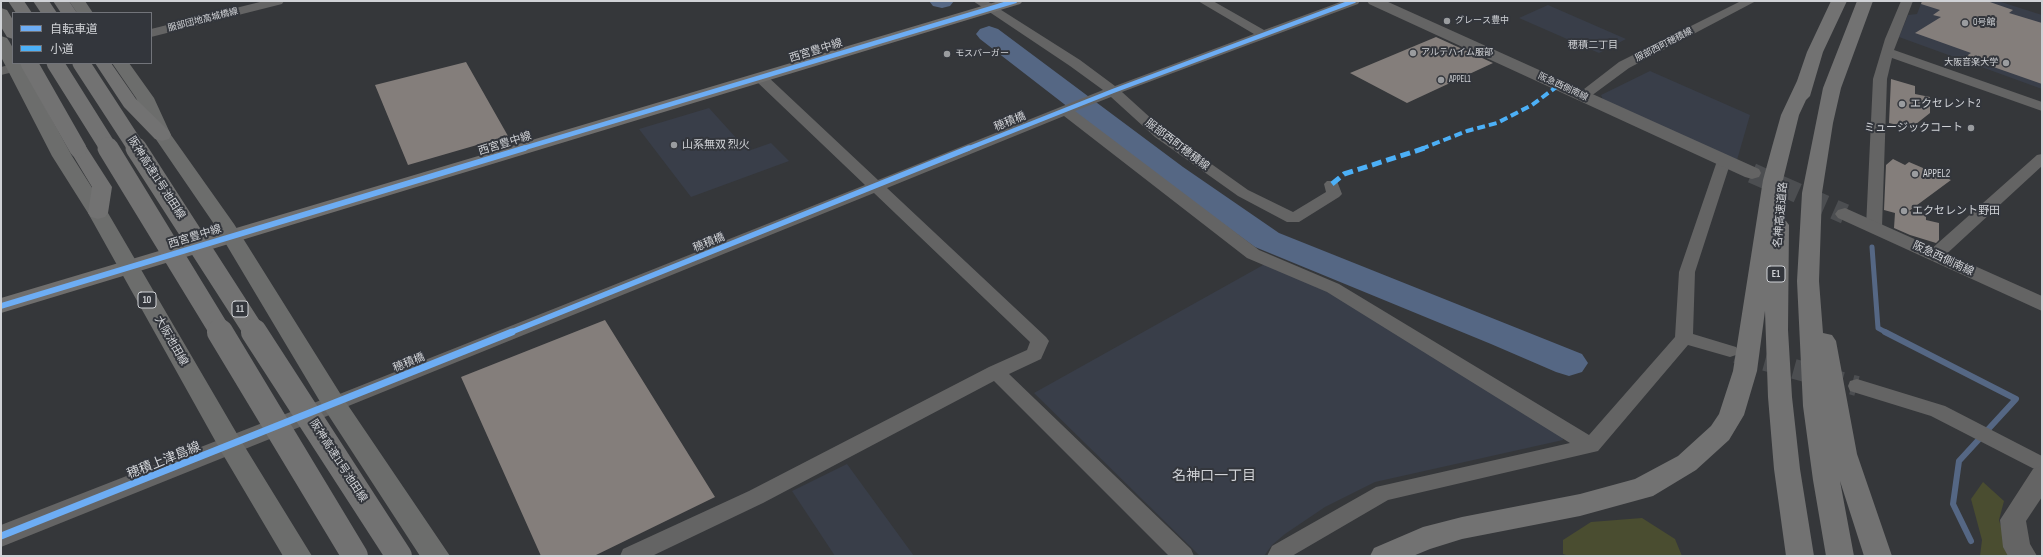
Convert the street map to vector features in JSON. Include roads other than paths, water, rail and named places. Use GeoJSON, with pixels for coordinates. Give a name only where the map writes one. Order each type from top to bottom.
{"type":"FeatureCollection","features":[{"type":"Feature","properties":{"kind":"highway"},"geometry":{"type":"LineString","coordinates":[[16,1],[23,12]]}},
{"type":"Feature","properties":{"kind":"highway"},"geometry":{"type":"LineString","coordinates":[[41,1],[48,12]]}},
{"type":"Feature","properties":{"kind":"highway"},"geometry":{"type":"LineString","coordinates":[[61,1],[68,12]]}},
{"type":"Feature","properties":{"kind":"highway","name":"名神高速道路"},"geometry":{"type":"LineString","coordinates":[[1800,556],[1787,469],[1780,397],[1776,330],[1778,226],[1783,183],[1796,116],[1805,82],[1815,52],[1839,1]]}},
{"type":"Feature","properties":{"kind":"highway"},"geometry":{"type":"LineString","coordinates":[[1840,556],[1826,480],[1816,406],[1808,281],[1810,234],[1812,193],[1832,88],[1865,1]]}},
{"type":"Feature","properties":{"kind":"highway"},"geometry":{"type":"LineString","coordinates":[[1,13],[12,32]]}},
{"type":"Feature","properties":{"kind":"highway"},"geometry":{"type":"LineString","coordinates":[[56,64],[187,276],[355,556]]}},
{"type":"Feature","properties":{"kind":"highway","name":"阪神高速11号池田線"},"geometry":{"type":"LineString","coordinates":[[82,64],[399,556]]}},
{"type":"Feature","properties":{"kind":"highway"},"geometry":{"type":"LineString","coordinates":[[104,64],[130,104],[162,135]]}},
{"type":"Feature","properties":{"kind":"highway"},"geometry":{"type":"LineString","coordinates":[[19,66],[78,149],[102,186],[98,213]]}},
{"type":"Feature","properties":{"kind":"highway"},"geometry":{"type":"LineString","coordinates":[[1384,556],[1423,538],[1580,505],[1643,488],[1687,463],[1720,433],[1732,415],[1745,372],[1773,180],[1790,115],[1805,82]]}},
{"type":"Feature","properties":{"kind":"highway"},"geometry":{"type":"LineString","coordinates":[[1818,158],[1817,235],[1825,348],[1844,454],[1856,495],[1878,556]]}},
{"type":"Feature","properties":{"kind":"main road"},"geometry":{"type":"LineString","coordinates":[[77,1],[84,12]]}},
{"type":"Feature","properties":{"kind":"main road","name":"西宮豊中線"},"geometry":{"type":"LineString","coordinates":[[1,306],[761,78],[984,5],[1015,1]]}},
{"type":"Feature","properties":{"kind":"main road","name":"大阪池田線"},"geometry":{"type":"LineString","coordinates":[[1,41],[12,56]]}},
{"type":"Feature","properties":{"kind":"main road"},"geometry":{"type":"LineString","coordinates":[[121,64],[145,98],[162,135],[224,224],[334,404],[436,556]]}},
{"type":"Feature","properties":{"kind":"main road","name":"大阪池田線"},"geometry":{"type":"LineString","coordinates":[[19,66],[62,156],[98,213],[128,268],[231,446],[298,556]]}},
{"type":"Feature","properties":{"kind":"street","name":"服部団地高城橋線"},"geometry":{"type":"LineString","coordinates":[[152,33],[278,1]]}},
{"type":"Feature","properties":{"kind":"street"},"geometry":{"type":"LineString","coordinates":[[1204,1],[1264,34]]}},
{"type":"Feature","properties":{"kind":"street","name":"穂積橋"},"geometry":{"type":"LineString","coordinates":[[334,404],[1092,99],[1354,1]]}},
{"type":"Feature","properties":{"kind":"street","name":"阪急西側南線"},"geometry":{"type":"LineString","coordinates":[[1374,1],[1752,173]]}},
{"type":"Feature","properties":{"kind":"street","name":"服部西町穂積線"},"geometry":{"type":"LineString","coordinates":[[1582,96],[1624,65],[1750,1]]}},
{"type":"Feature","properties":{"kind":"street"},"geometry":{"type":"LineString","coordinates":[[1874,227],[1880,79],[1887,52],[1907,1]]}},
{"type":"Feature","properties":{"kind":"street","name":"服部西町穂積線"},"geometry":{"type":"LineString","coordinates":[[984,5],[1075,63],[1113,91],[1160,134],[1243,193],[1293,219],[1334,194],[1332,184]]}},
{"type":"Feature","properties":{"kind":"street"},"geometry":{"type":"LineString","coordinates":[[1887,52],[1905,57],[2042,108]]}},
{"type":"Feature","properties":{"kind":"street"},"geometry":{"type":"LineString","coordinates":[[631,556],[756,497],[996,372],[1035,354],[1040,341],[761,78]]}},
{"type":"Feature","properties":{"kind":"street"},"geometry":{"type":"LineString","coordinates":[[1067,109],[1253,254],[1333,288],[1591,446]]}},
{"type":"Feature","properties":{"kind":"street"},"geometry":{"type":"LineString","coordinates":[[1935,255],[2042,158]]}},
{"type":"Feature","properties":{"kind":"street"},"geometry":{"type":"LineString","coordinates":[[1278,556],[1280,552],[1383,493],[1591,446],[1684,338],[1687,272],[1724,161]]}},
{"type":"Feature","properties":{"kind":"street","name":"阪急西側南線"},"geometry":{"type":"LineString","coordinates":[[1845,214],[2042,304]]}},
{"type":"Feature","properties":{"kind":"street"},"geometry":{"type":"LineString","coordinates":[[1684,338],[1730,351]]}},
{"type":"Feature","properties":{"kind":"street"},"geometry":{"type":"LineString","coordinates":[[996,372],[1183,556]]}},
{"type":"Feature","properties":{"kind":"street"},"geometry":{"type":"LineString","coordinates":[[1857,386],[1938,411],[2042,465]]}},
{"type":"Feature","properties":{"kind":"street","name":"穂積上津島線"},"geometry":{"type":"LineString","coordinates":[[1,536],[334,404]]}},
{"type":"Feature","properties":{"kind":"street"},"geometry":{"type":"LineString","coordinates":[[2023,556],[2017,547],[2013,520],[2042,476]]}},
{"type":"Feature","properties":{"kind":"waterway"},"geometry":{"type":"LineString","coordinates":[[989,34],[1172,173],[1267,240],[1504,335],[1569,363]]}},
{"type":"Feature","properties":{"kind":"waterway"},"geometry":{"type":"LineString","coordinates":[[1872,247],[1878,328],[1887,333]]}},
{"type":"Feature","properties":{"kind":"waterway"},"geometry":{"type":"LineString","coordinates":[[1885,332],[2016,399],[1959,461],[1953,504],[1971,541]]}},
{"type":"Feature","properties":{"kind":"tunnel"},"geometry":{"type":"LineString","coordinates":[[1752,173],[1845,214]]}},
{"type":"Feature","properties":{"kind":"tunnel"},"geometry":{"type":"LineString","coordinates":[[1736,353],[1857,386]]}},
{"type":"Feature","properties":{"kind":"place","name":"グレース豊中"},"geometry":{"type":"Point","coordinates":[1447,21]}},
{"type":"Feature","properties":{"kind":"place","name":"O号館"},"geometry":{"type":"Point","coordinates":[1965,23]}},
{"type":"Feature","properties":{"kind":"place","name":"アルテハイム服部"},"geometry":{"type":"Point","coordinates":[1413,53]}},
{"type":"Feature","properties":{"kind":"place","name":"モスバーガー"},"geometry":{"type":"Point","coordinates":[947,54]}},
{"type":"Feature","properties":{"kind":"place","name":"大阪音楽大学"},"geometry":{"type":"Point","coordinates":[2006,63]}},
{"type":"Feature","properties":{"kind":"place","name":"APPEL1"},"geometry":{"type":"Point","coordinates":[1441,80]}},
{"type":"Feature","properties":{"kind":"place","name":"エクセレント2"},"geometry":{"type":"Point","coordinates":[1902,104]}},
{"type":"Feature","properties":{"kind":"place","name":"ミュージックコート"},"geometry":{"type":"Point","coordinates":[1971,128]}},
{"type":"Feature","properties":{"kind":"place","name":"山系無双 烈火"},"geometry":{"type":"Point","coordinates":[674,145]}},
{"type":"Feature","properties":{"kind":"place","name":"APPEL2"},"geometry":{"type":"Point","coordinates":[1915,174]}},
{"type":"Feature","properties":{"kind":"place","name":"エクセレント野田"},"geometry":{"type":"Point","coordinates":[1904,211]}},
{"type":"Feature","properties":{"kind":"district","name":"穂積二丁目"},"geometry":{"type":"Point","coordinates":[1593,45]}},
{"type":"Feature","properties":{"kind":"district","name":"名神口一丁目"},"geometry":{"type":"Point","coordinates":[1214,476]}}]}
